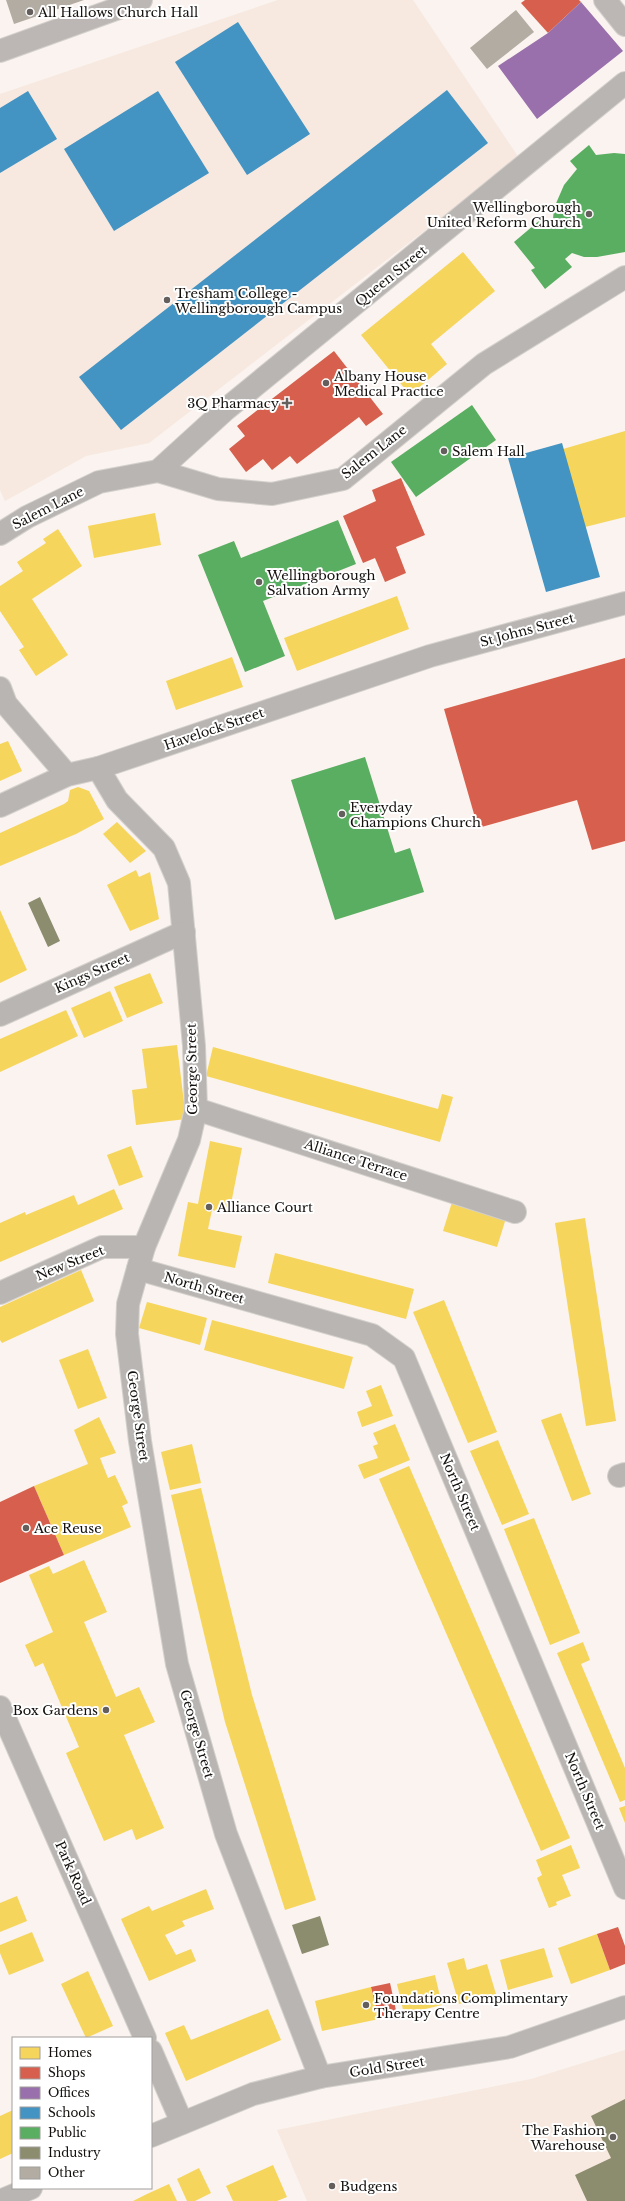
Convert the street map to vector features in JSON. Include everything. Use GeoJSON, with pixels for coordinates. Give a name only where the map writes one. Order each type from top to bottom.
{"type":"FeatureCollection","features":[{"type":"Feature","properties":{"kind":"main road"},"geometry":{"type":"LineString","coordinates":[[0,51],[141,0]]}},
{"type":"Feature","properties":{"kind":"street","name":"Queen Street"},"geometry":{"type":"LineString","coordinates":[[158,471],[225,410],[625,82]]}},
{"type":"Feature","properties":{"kind":"street","name":"Salem Lane"},"geometry":{"type":"LineString","coordinates":[[0,534],[28,517],[99,482],[158,471],[218,489],[272,494],[343,479],[484,364],[625,278]]}},
{"type":"Feature","properties":{"kind":"street","name":"St Johns Street"},"geometry":{"type":"LineString","coordinates":[[430,656],[625,603]]}},
{"type":"Feature","properties":{"kind":"street","name":"Havelock Street"},"geometry":{"type":"LineString","coordinates":[[0,806],[67,775],[98,768],[430,656]]}},
{"type":"Feature","properties":{"kind":"street"},"geometry":{"type":"LineString","coordinates":[[0,688],[6,704],[67,775]]}},
{"type":"Feature","properties":{"kind":"street","name":"George Street"},"geometry":{"type":"LineString","coordinates":[[98,768],[117,800],[164,848],[179,883],[184,932],[194,1046],[196,1109],[189,1140],[144,1247],[128,1304],[127,1334],[140,1441],[177,1664],[226,1834],[320,2078]]}},
{"type":"Feature","properties":{"kind":"street","name":"Kings Street"},"geometry":{"type":"LineString","coordinates":[[0,1015],[184,932]]}},
{"type":"Feature","properties":{"kind":"street","name":"Alliance Terrace"},"geometry":{"type":"LineString","coordinates":[[196,1109],[515,1212]]}},
{"type":"Feature","properties":{"kind":"street","name":"New Street"},"geometry":{"type":"LineString","coordinates":[[0,1294],[102,1247],[144,1247]]}},
{"type":"Feature","properties":{"kind":"street","name":"North Street"},"geometry":{"type":"LineString","coordinates":[[138,1269],[372,1335],[404,1358],[625,1888]]}},
{"type":"Feature","properties":{"kind":"street","name":"Park Road"},"geometry":{"type":"LineString","coordinates":[[0,1707],[145,2037]]}},
{"type":"Feature","properties":{"kind":"street","name":"Gold Street"},"geometry":{"type":"LineString","coordinates":[[152,2136],[253,2094],[320,2078],[510,2047],[625,2007]]}},
{"type":"Feature","properties":{"kind":"street"},"geometry":{"type":"LineString","coordinates":[[152,2053],[182,2122]]}},
{"type":"Feature","properties":{"kind":"street"},"geometry":{"type":"LineString","coordinates":[[0,2201],[28,2189]]}},
{"type":"Feature","properties":{"kind":"shaded area","name":"Tresham College - Wellingborough Campus"},"geometry":{"type":"Polygon","coordinates":[[[278,0],[413,0],[519,158],[149,443],[86,456],[5,501],[0,490],[0,94],[278,0]]]}},
{"type":"Feature","properties":{"kind":"shaded area"},"geometry":{"type":"Polygon","coordinates":[[[625,2050],[625,2201],[307,2201],[277,2130],[531,2079],[625,2050]]]}},
{"type":"Feature","properties":{"kind":"building: Homes"},"geometry":{"type":"Polygon","coordinates":[[[463,252],[495,291],[431,344],[447,364],[410,395],[361,335],[463,252]]]}},
{"type":"Feature","properties":{"kind":"building: Homes"},"geometry":{"type":"Polygon","coordinates":[[[625,431],[625,517],[585,527],[563,449],[625,431]]]}},
{"type":"Feature","properties":{"kind":"building: Homes"},"geometry":{"type":"Polygon","coordinates":[[[155,513],[161,545],[94,558],[88,526],[155,513]]]}},
{"type":"Feature","properties":{"kind":"building: Homes"},"geometry":{"type":"Polygon","coordinates":[[[58,529],[82,566],[32,599],[68,655],[36,676],[19,650],[24,647],[0,611],[0,586],[23,571],[17,562],[46,543],[43,539],[58,529]]]}},
{"type":"Feature","properties":{"kind":"building: Homes"},"geometry":{"type":"Polygon","coordinates":[[[397,596],[409,629],[297,671],[284,638],[397,596]]]}},
{"type":"Feature","properties":{"kind":"building: Homes"},"geometry":{"type":"Polygon","coordinates":[[[232,657],[243,687],[176,710],[166,681],[232,657]]]}},
{"type":"Feature","properties":{"kind":"building: Homes"},"geometry":{"type":"Polygon","coordinates":[[[8,741],[22,771],[0,781],[0,744],[8,741]]]}},
{"type":"Feature","properties":{"kind":"building: Homes"},"geometry":{"type":"Polygon","coordinates":[[[78,787],[89,791],[104,819],[76,834],[0,866],[0,833],[64,804],[68,801],[70,790],[78,787]]]}},
{"type":"Feature","properties":{"kind":"building: Homes"},"geometry":{"type":"Polygon","coordinates":[[[117,822],[146,851],[130,863],[103,834],[117,822]]]}},
{"type":"Feature","properties":{"kind":"building: Homes"},"geometry":{"type":"Polygon","coordinates":[[[136,870],[139,877],[150,872],[159,919],[130,931],[107,885],[136,870]]]}},
{"type":"Feature","properties":{"kind":"building: Homes"},"geometry":{"type":"Polygon","coordinates":[[[0,910],[27,970],[0,983],[0,910]]]}},
{"type":"Feature","properties":{"kind":"building: Homes"},"geometry":{"type":"Polygon","coordinates":[[[150,973],[163,1003],[127,1018],[114,987],[150,973]]]}},
{"type":"Feature","properties":{"kind":"building: Homes"},"geometry":{"type":"Polygon","coordinates":[[[110,991],[123,1021],[84,1038],[71,1008],[110,991]]]}},
{"type":"Feature","properties":{"kind":"building: Homes"},"geometry":{"type":"Polygon","coordinates":[[[66,1010],[78,1036],[0,1072],[0,1039],[66,1010]]]}},
{"type":"Feature","properties":{"kind":"building: Homes"},"geometry":{"type":"Polygon","coordinates":[[[177,1045],[186,1119],[136,1125],[132,1090],[147,1088],[142,1049],[177,1045]]]}},
{"type":"Feature","properties":{"kind":"building: Homes"},"geometry":{"type":"Polygon","coordinates":[[[213,1047],[438,1109],[442,1094],[453,1097],[440,1142],[206,1076],[213,1047]]]}},
{"type":"Feature","properties":{"kind":"building: Homes","name":"Alliance Court"},"geometry":{"type":"Polygon","coordinates":[[[210,1141],[242,1148],[229,1214],[212,1210],[208,1229],[242,1236],[235,1268],[178,1256],[188,1202],[198,1204],[210,1141]]]}},
{"type":"Feature","properties":{"kind":"building: Homes"},"geometry":{"type":"Polygon","coordinates":[[[131,1146],[143,1177],[119,1186],[107,1155],[131,1146]]]}},
{"type":"Feature","properties":{"kind":"building: Homes"},"geometry":{"type":"Polygon","coordinates":[[[114,1189],[123,1209],[0,1262],[0,1223],[25,1212],[26,1215],[74,1195],[78,1205],[114,1189]]]}},
{"type":"Feature","properties":{"kind":"building: Homes"},"geometry":{"type":"Polygon","coordinates":[[[453,1199],[507,1215],[497,1247],[443,1231],[453,1199]]]}},
{"type":"Feature","properties":{"kind":"building: Homes"},"geometry":{"type":"Polygon","coordinates":[[[585,1218],[616,1421],[586,1426],[555,1223],[585,1218]]]}},
{"type":"Feature","properties":{"kind":"building: Homes"},"geometry":{"type":"Polygon","coordinates":[[[275,1253],[414,1289],[406,1319],[268,1283],[275,1253]]]}},
{"type":"Feature","properties":{"kind":"building: Homes"},"geometry":{"type":"Polygon","coordinates":[[[81,1270],[94,1301],[2,1343],[0,1340],[0,1307],[81,1270]]]}},
{"type":"Feature","properties":{"kind":"building: Homes"},"geometry":{"type":"Polygon","coordinates":[[[444,1300],[497,1432],[468,1443],[413,1312],[444,1300]]]}},
{"type":"Feature","properties":{"kind":"building: Homes"},"geometry":{"type":"Polygon","coordinates":[[[147,1302],[207,1318],[200,1345],[139,1328],[147,1302]]]}},
{"type":"Feature","properties":{"kind":"building: Homes"},"geometry":{"type":"Polygon","coordinates":[[[212,1320],[353,1357],[344,1389],[204,1350],[212,1320]]]}},
{"type":"Feature","properties":{"kind":"building: Homes"},"geometry":{"type":"Polygon","coordinates":[[[88,1349],[107,1398],[78,1409],[59,1360],[88,1349]]]}},
{"type":"Feature","properties":{"kind":"building: Homes"},"geometry":{"type":"Polygon","coordinates":[[[381,1385],[393,1416],[362,1427],[357,1412],[372,1406],[366,1391],[381,1385]]]}},
{"type":"Feature","properties":{"kind":"building: Homes"},"geometry":{"type":"Polygon","coordinates":[[[561,1413],[591,1494],[572,1501],[541,1420],[561,1413]]]}},
{"type":"Feature","properties":{"kind":"building: Homes"},"geometry":{"type":"Polygon","coordinates":[[[99,1417],[116,1453],[100,1458],[108,1478],[115,1475],[128,1503],[122,1506],[131,1527],[64,1555],[34,1486],[88,1464],[74,1430],[99,1417]]]}},
{"type":"Feature","properties":{"kind":"building: Homes"},"geometry":{"type":"Polygon","coordinates":[[[395,1424],[410,1460],[364,1479],[358,1465],[378,1458],[373,1446],[378,1444],[373,1433],[395,1424]]]}},
{"type":"Feature","properties":{"kind":"building: Homes"},"geometry":{"type":"Polygon","coordinates":[[[498,1440],[529,1514],[502,1525],[470,1451],[498,1440]]]}},
{"type":"Feature","properties":{"kind":"building: Homes"},"geometry":{"type":"Polygon","coordinates":[[[192,1444],[201,1483],[170,1490],[161,1452],[192,1444]]]}},
{"type":"Feature","properties":{"kind":"building: Homes"},"geometry":{"type":"Polygon","coordinates":[[[409,1466],[570,1838],[541,1851],[379,1479],[409,1466]]]}},
{"type":"Feature","properties":{"kind":"building: Homes"},"geometry":{"type":"Polygon","coordinates":[[[201,1488],[252,1695],[316,1900],[285,1910],[225,1722],[171,1495],[201,1488]]]}},
{"type":"Feature","properties":{"kind":"building: Homes"},"geometry":{"type":"Polygon","coordinates":[[[534,1518],[580,1633],[550,1645],[504,1529],[534,1518]]]}},
{"type":"Feature","properties":{"kind":"building: Homes","name":"Box Gardens"},"geometry":{"type":"Polygon","coordinates":[[[84,1560],[107,1612],[84,1622],[116,1697],[139,1687],[155,1722],[124,1735],[164,1828],[136,1840],[132,1829],[104,1841],[66,1753],[79,1747],[43,1663],[35,1667],[25,1645],[53,1632],[29,1575],[49,1566],[53,1574],[84,1560]]]}},
{"type":"Feature","properties":{"kind":"building: Homes"},"geometry":{"type":"Polygon","coordinates":[[[583,1642],[590,1660],[581,1664],[625,1768],[625,1800],[620,1802],[557,1653],[583,1642]]]}},
{"type":"Feature","properties":{"kind":"building: Homes"},"geometry":{"type":"Polygon","coordinates":[[[625,1806],[625,1823],[619,1808],[625,1806]]]}},
{"type":"Feature","properties":{"kind":"building: Homes"},"geometry":{"type":"Polygon","coordinates":[[[571,1845],[580,1868],[562,1875],[571,1896],[556,1902],[557,1905],[549,1908],[537,1878],[542,1875],[536,1860],[571,1845]]]}},
{"type":"Feature","properties":{"kind":"building: Homes"},"geometry":{"type":"Polygon","coordinates":[[[206,1889],[214,1909],[182,1921],[185,1926],[165,1935],[176,1955],[191,1949],[196,1961],[149,1981],[121,1919],[149,1906],[152,1911],[206,1889]]]}},
{"type":"Feature","properties":{"kind":"building: Homes"},"geometry":{"type":"Polygon","coordinates":[[[17,1896],[27,1921],[0,1932],[0,1903],[17,1896]]]}},
{"type":"Feature","properties":{"kind":"building: Homes"},"geometry":{"type":"Polygon","coordinates":[[[32,1932],[44,1961],[9,1975],[0,1953],[0,1945],[32,1932]]]}},
{"type":"Feature","properties":{"kind":"building: Homes"},"geometry":{"type":"Polygon","coordinates":[[[597,1934],[610,1970],[571,1984],[558,1948],[597,1934]]]}},
{"type":"Feature","properties":{"kind":"building: Homes"},"geometry":{"type":"Polygon","coordinates":[[[544,1948],[553,1977],[508,1990],[500,1960],[544,1948]]]}},
{"type":"Feature","properties":{"kind":"building: Homes"},"geometry":{"type":"Polygon","coordinates":[[[464,1958],[467,1970],[487,1964],[496,1994],[459,2004],[447,1963],[464,1958]]]}},
{"type":"Feature","properties":{"kind":"building: Homes"},"geometry":{"type":"Polygon","coordinates":[[[88,1971],[113,2026],[86,2037],[61,1984],[88,1971]]]}},
{"type":"Feature","properties":{"kind":"building: Homes"},"geometry":{"type":"Polygon","coordinates":[[[435,1975],[442,2005],[404,2014],[397,1984],[435,1975]]]}},
{"type":"Feature","properties":{"kind":"building: Homes"},"geometry":{"type":"Polygon","coordinates":[[[371,1987],[379,2019],[322,2031],[315,2001],[371,1987]]]}},
{"type":"Feature","properties":{"kind":"building: Homes"},"geometry":{"type":"Polygon","coordinates":[[[268,2009],[281,2040],[186,2081],[165,2033],[184,2025],[191,2040],[268,2009]]]}},
{"type":"Feature","properties":{"kind":"building: Homes"},"geometry":{"type":"Polygon","coordinates":[[[12,2110],[12,2153],[0,2159],[0,2116],[12,2110]]]}},
{"type":"Feature","properties":{"kind":"building: Homes"},"geometry":{"type":"Polygon","coordinates":[[[273,2165],[287,2197],[277,2201],[233,2201],[226,2186],[273,2165]]]}},
{"type":"Feature","properties":{"kind":"building: Homes"},"geometry":{"type":"Polygon","coordinates":[[[199,2168],[211,2193],[195,2201],[187,2201],[177,2179],[199,2168]]]}},
{"type":"Feature","properties":{"kind":"building: Homes"},"geometry":{"type":"Polygon","coordinates":[[[169,2184],[177,2201],[133,2201],[147,2194],[169,2184]]]}},
{"type":"Feature","properties":{"kind":"building: Shops"},"geometry":{"type":"Polygon","coordinates":[[[525,0],[579,0],[581,2],[548,33],[521,3],[525,0]]]}},
{"type":"Feature","properties":{"kind":"building: Shops","name":"Albany House Medical Practice"},"geometry":{"type":"Polygon","coordinates":[[[334,351],[383,414],[366,426],[359,417],[297,464],[290,456],[272,470],[263,459],[246,472],[229,449],[245,436],[237,426],[334,351]]]}},
{"type":"Feature","properties":{"kind":"building: Shops"},"geometry":{"type":"Polygon","coordinates":[[[401,478],[425,535],[396,547],[406,573],[385,582],[375,558],[363,563],[343,516],[376,501],[372,490],[401,478]]]}},
{"type":"Feature","properties":{"kind":"building: Shops"},"geometry":{"type":"Polygon","coordinates":[[[625,658],[625,841],[592,850],[577,800],[478,828],[444,709],[625,658]]]}},
{"type":"Feature","properties":{"kind":"building: Shops","name":"Ace Reuse"},"geometry":{"type":"Polygon","coordinates":[[[34,1486],[64,1555],[0,1583],[0,1502],[34,1486]]]}},
{"type":"Feature","properties":{"kind":"building: Shops"},"geometry":{"type":"Polygon","coordinates":[[[618,1927],[625,1946],[625,1964],[610,1970],[597,1934],[618,1927]]]}},
{"type":"Feature","properties":{"kind":"building: Shops"},"geometry":{"type":"Polygon","coordinates":[[[390,1983],[397,2015],[379,2019],[371,1987],[390,1983]]]}},
{"type":"Feature","properties":{"kind":"building: Offices"},"geometry":{"type":"Polygon","coordinates":[[[581,2],[623,51],[537,119],[498,66],[548,33],[581,2]]]}},
{"type":"Feature","properties":{"kind":"building: Schools"},"geometry":{"type":"Polygon","coordinates":[[[238,22],[310,134],[247,175],[175,62],[238,22]]]}},
{"type":"Feature","properties":{"kind":"building: Schools"},"geometry":{"type":"Polygon","coordinates":[[[447,90],[488,143],[121,430],[79,377],[447,90]]]}},
{"type":"Feature","properties":{"kind":"building: Schools"},"geometry":{"type":"Polygon","coordinates":[[[28,91],[57,139],[0,173],[0,108],[28,91]]]}},
{"type":"Feature","properties":{"kind":"building: Schools"},"geometry":{"type":"Polygon","coordinates":[[[158,91],[209,173],[114,231],[64,149],[158,91]]]}},
{"type":"Feature","properties":{"kind":"building: Schools"},"geometry":{"type":"Polygon","coordinates":[[[562,443],[600,577],[546,592],[508,458],[562,443]]]}},
{"type":"Feature","properties":{"kind":"building: Public","name":"Wellingborough United Reform Church"},"geometry":{"type":"Polygon","coordinates":[[[589,145],[596,155],[614,153],[625,154],[625,252],[597,257],[584,257],[572,253],[565,259],[572,267],[545,289],[531,270],[535,268],[514,242],[540,220],[545,225],[553,219],[554,208],[564,185],[577,169],[570,161],[589,145]]]}},
{"type":"Feature","properties":{"kind":"building: Public","name":"Salem Hall"},"geometry":{"type":"Polygon","coordinates":[[[472,405],[496,440],[416,497],[391,462],[472,405]]]}},
{"type":"Feature","properties":{"kind":"building: Public","name":"Wellingborough Salvation Army"},"geometry":{"type":"Polygon","coordinates":[[[338,520],[356,564],[263,601],[285,656],[245,672],[198,555],[234,541],[241,558],[338,520]]]}},
{"type":"Feature","properties":{"kind":"building: Public","name":"Everyday Champions Church"},"geometry":{"type":"Polygon","coordinates":[[[365,757],[395,853],[410,848],[424,892],[335,920],[291,780],[365,757]]]}},
{"type":"Feature","properties":{"kind":"building: Industry"},"geometry":{"type":"Polygon","coordinates":[[[40,897],[60,941],[48,947],[28,903],[40,897]]]}},
{"type":"Feature","properties":{"kind":"building: Industry"},"geometry":{"type":"Polygon","coordinates":[[[320,1916],[329,1945],[302,1954],[292,1925],[320,1916]]]}},
{"type":"Feature","properties":{"kind":"building: Industry","name":"The Fashion Warehouse"},"geometry":{"type":"Polygon","coordinates":[[[625,2099],[625,2201],[587,2201],[575,2175],[611,2158],[591,2116],[625,2099]]]}},
{"type":"Feature","properties":{"kind":"building: Other","name":"All Hallows Church Hall"},"geometry":{"type":"Polygon","coordinates":[[[6,0],[84,0],[14,24],[6,0]]]}},
{"type":"Feature","properties":{"kind":"building: Other"},"geometry":{"type":"Polygon","coordinates":[[[516,10],[534,32],[487,69],[470,48],[516,10]]]}},
{"type":"Feature","properties":{"kind":"place","name":"All Hallows Church Hall"},"geometry":{"type":"Point","coordinates":[30,12]}},
{"type":"Feature","properties":{"kind":"place","name":"Wellingborough United Reform Church"},"geometry":{"type":"Point","coordinates":[589,214]}},
{"type":"Feature","properties":{"kind":"place","name":"Tresham College - Wellingborough Campus"},"geometry":{"type":"Point","coordinates":[167,300]}},
{"type":"Feature","properties":{"kind":"place","name":"Albany House Medical Practice"},"geometry":{"type":"Point","coordinates":[326,383]}},
{"type":"Feature","properties":{"kind":"place","name":"3Q Pharmacy"},"geometry":{"type":"Point","coordinates":[287,403]}},
{"type":"Feature","properties":{"kind":"place","name":"Salem Hall"},"geometry":{"type":"Point","coordinates":[444,451]}},
{"type":"Feature","properties":{"kind":"place","name":"Wellingborough Salvation Army"},"geometry":{"type":"Point","coordinates":[259,582]}},
{"type":"Feature","properties":{"kind":"place","name":"Everyday Champions Church"},"geometry":{"type":"Point","coordinates":[342,814]}},
{"type":"Feature","properties":{"kind":"place","name":"Alliance Court"},"geometry":{"type":"Point","coordinates":[209,1207]}},
{"type":"Feature","properties":{"kind":"place","name":"Ace Reuse"},"geometry":{"type":"Point","coordinates":[26,1528]}},
{"type":"Feature","properties":{"kind":"place","name":"Box Gardens"},"geometry":{"type":"Point","coordinates":[106,1710]}},
{"type":"Feature","properties":{"kind":"place","name":"Foundations Complimentary Therapy Centre"},"geometry":{"type":"Point","coordinates":[366,2005]}},
{"type":"Feature","properties":{"kind":"place","name":"The Fashion Warehouse"},"geometry":{"type":"Point","coordinates":[613,2137]}},
{"type":"Feature","properties":{"kind":"place","name":"Budgens"},"geometry":{"type":"Point","coordinates":[332,2186]}}]}
